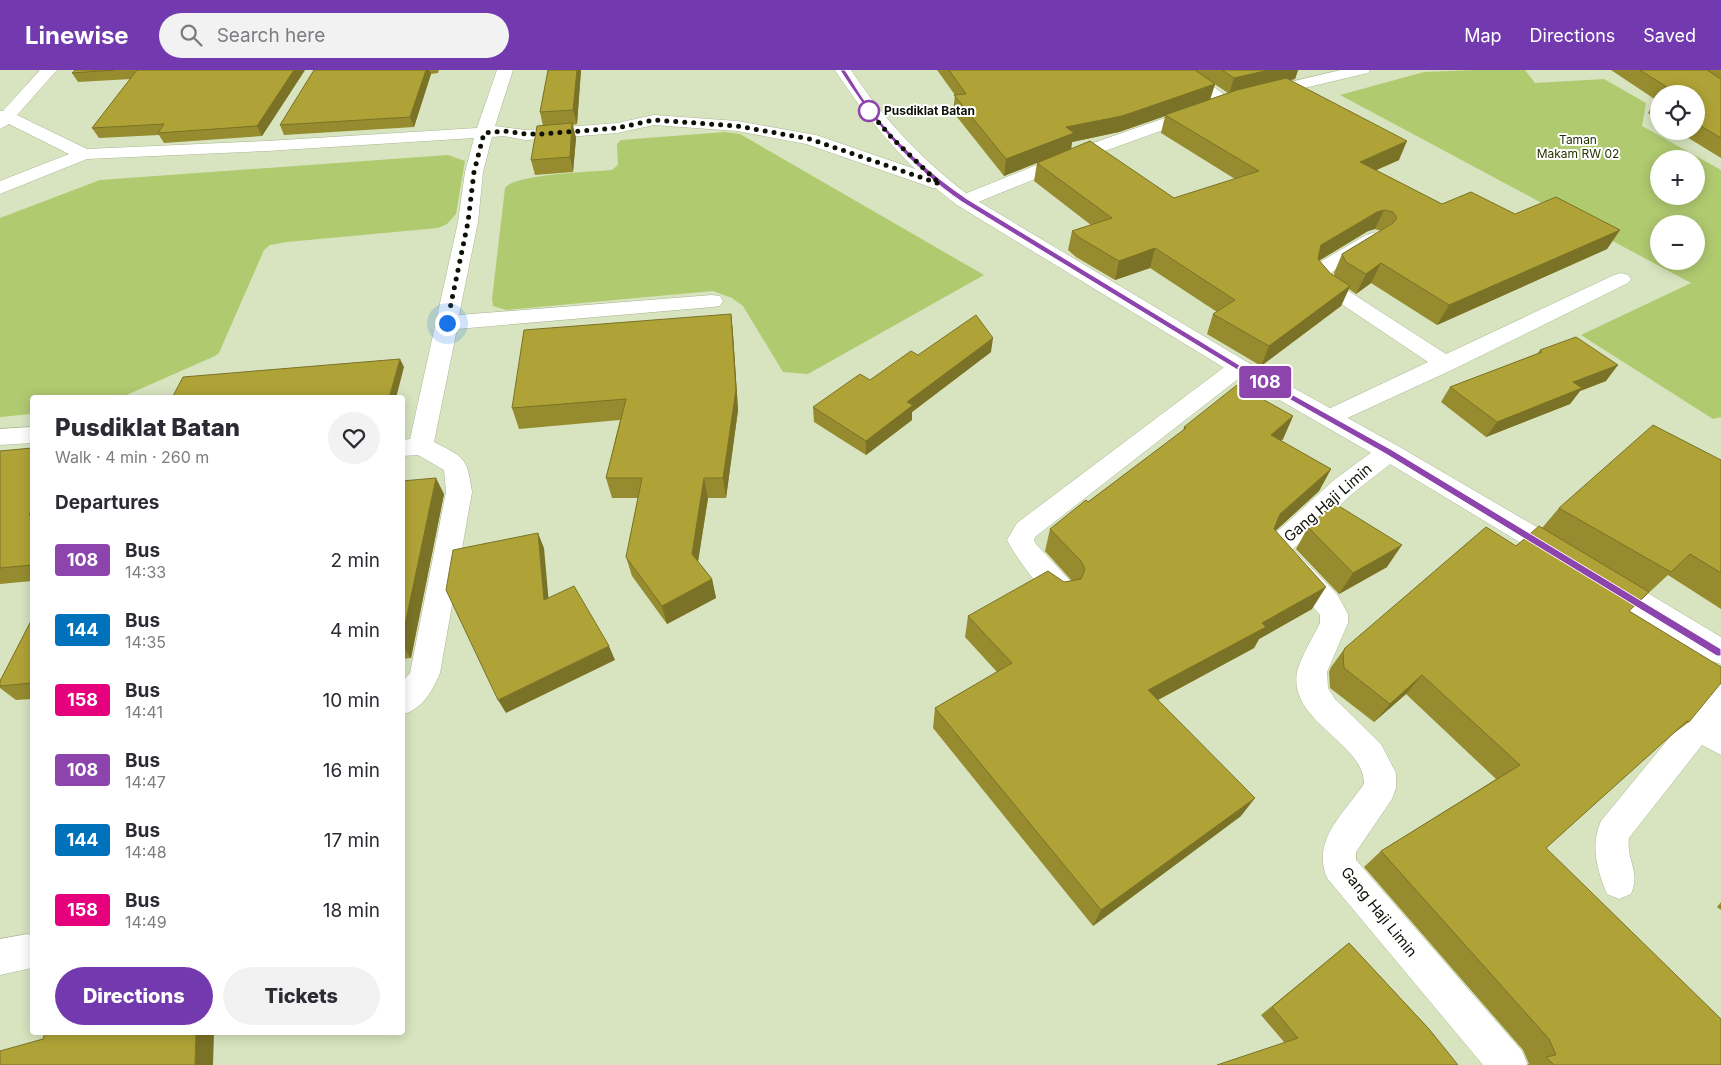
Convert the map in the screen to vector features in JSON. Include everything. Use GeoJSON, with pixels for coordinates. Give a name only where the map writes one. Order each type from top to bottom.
{"type":"FeatureCollection","features":[{"type":"Feature","properties":{"kind":"street"},"geometry":{"type":"LineString","coordinates":[[48,70],[2,119],[84,154]]}},
{"type":"Feature","properties":{"kind":"street"},"geometry":{"type":"LineString","coordinates":[[405,699],[420,685],[425,673],[459,492],[456,468],[450,460],[412,447],[447,323],[468,222],[474,172],[484,133],[505,70]]}},
{"type":"Feature","properties":{"kind":"street"},"geometry":{"type":"LineString","coordinates":[[843,70],[866,108],[883,128],[940,184],[964,201],[1239,367],[1389,452],[1584,568],[1721,652]]}},
{"type":"Feature","properties":{"kind":"street"},"geometry":{"type":"LineString","coordinates":[[1181,70],[1226,102]]}},
{"type":"Feature","properties":{"kind":"street"},"geometry":{"type":"LineString","coordinates":[[1306,70],[1321,80]]}},
{"type":"Feature","properties":{"kind":"street"},"geometry":{"type":"LineString","coordinates":[[964,201],[1085,152],[1226,102],[1362,70]]}},
{"type":"Feature","properties":{"kind":"street"},"geometry":{"type":"LineString","coordinates":[[0,188],[84,154],[268,146],[504,131],[542,134],[624,127],[654,120],[737,126],[810,139],[940,184]]}},
{"type":"Feature","properties":{"kind":"street"},"geometry":{"type":"LineString","coordinates":[[268,146],[278,129]]}},
{"type":"Feature","properties":{"kind":"street"},"geometry":{"type":"LineString","coordinates":[[1376,237],[1322,269],[1321,278],[1329,287],[1446,364]]}},
{"type":"Feature","properties":{"kind":"street"},"geometry":{"type":"LineString","coordinates":[[1330,418],[1621,279]]}},
{"type":"Feature","properties":{"kind":"street"},"geometry":{"type":"LineString","coordinates":[[447,323],[712,301]]}},
{"type":"Feature","properties":{"kind":"street"},"geometry":{"type":"LineString","coordinates":[[1063,592],[1026,551],[1020,540],[1026,530],[1239,367]]}},
{"type":"Feature","properties":{"kind":"street"},"geometry":{"type":"LineString","coordinates":[[0,437],[30,435]]}},
{"type":"Feature","properties":{"kind":"street","name":"Gang Haji Limin"},"geometry":{"type":"LineString","coordinates":[[1389,452],[1343,487],[1280,545],[1278,550],[1327,602],[1334,614],[1334,623],[1312,672],[1313,692],[1324,708],[1370,754],[1380,773],[1380,788],[1339,848],[1339,866],[1508,1065]]}},
{"type":"Feature","properties":{"kind":"street"},"geometry":{"type":"LineString","coordinates":[[1619,882],[1610,838],[1613,832],[1710,733],[1721,697]]}},
{"type":"Feature","properties":{"kind":"green space","name":"Taman Makam RW 02"},"geometry":{"type":"Polygon","coordinates":[[[1525,70],[1535,83],[1604,79],[1646,103],[1642,126],[1650,130],[1650,140],[1667,140],[1685,150],[1650,150],[1650,205],[1705,205],[1705,161],[1721,170],[1721,417],[1713,419],[1581,335],[1691,283],[1667,270],[1705,270],[1705,215],[1650,215],[1650,261],[1340,95],[1424,72],[1525,70]]]}},
{"type":"Feature","properties":{"kind":"green space"},"geometry":{"type":"Polygon","coordinates":[[[725,132],[740,134],[984,275],[808,374],[783,372],[743,306],[732,298],[713,291],[506,310],[493,306],[492,299],[505,188],[511,183],[538,177],[612,170],[618,165],[617,144],[621,140],[725,132]]]}},
{"type":"Feature","properties":{"kind":"green space"},"geometry":{"type":"Polygon","coordinates":[[[448,155],[465,161],[456,214],[447,224],[438,228],[270,245],[264,250],[219,353],[215,356],[127,395],[30,395],[30,414],[0,417],[0,218],[100,180],[448,155]]]}},
{"type":"Feature","properties":{"kind":"building"},"geometry":{"type":"Polygon","coordinates":[[[75,70],[114,70],[72,73],[75,70]]]}},
{"type":"Feature","properties":{"kind":"building"},"geometry":{"type":"Polygon","coordinates":[[[137,70],[294,70],[257,126],[158,133],[164,124],[92,128],[137,70]]]}},
{"type":"Feature","properties":{"kind":"building"},"geometry":{"type":"Polygon","coordinates":[[[314,70],[426,70],[410,117],[280,125],[314,70]]]}},
{"type":"Feature","properties":{"kind":"building"},"geometry":{"type":"Polygon","coordinates":[[[548,70],[577,70],[573,110],[540,112],[548,70]]]}},
{"type":"Feature","properties":{"kind":"building"},"geometry":{"type":"Polygon","coordinates":[[[949,70],[1195,70],[1215,84],[1122,116],[1066,127],[1074,133],[1006,159],[954,95],[966,94],[949,70]]]}},
{"type":"Feature","properties":{"kind":"building"},"geometry":{"type":"Polygon","coordinates":[[[1222,70],[1269,70],[1234,78],[1222,70]]]}},
{"type":"Feature","properties":{"kind":"building"},"geometry":{"type":"Polygon","coordinates":[[[1640,70],[1707,70],[1721,79],[1721,138],[1705,128],[1705,85],[1664,85],[1640,70]]]}},
{"type":"Feature","properties":{"kind":"building"},"geometry":{"type":"Polygon","coordinates":[[[1286,78],[1407,141],[1360,162],[1442,204],[1471,192],[1515,214],[1556,197],[1620,230],[1449,305],[1381,263],[1366,274],[1346,262],[1342,254],[1393,223],[1397,218],[1393,212],[1384,210],[1377,212],[1321,245],[1318,259],[1330,273],[1350,286],[1269,346],[1213,314],[1235,300],[1155,248],[1119,261],[1080,238],[1072,231],[1112,218],[1037,163],[1090,141],[1174,198],[1259,171],[1165,115],[1237,90],[1286,78]]]}},
{"type":"Feature","properties":{"kind":"building"},"geometry":{"type":"Polygon","coordinates":[[[572,123],[570,157],[531,160],[537,126],[572,123]]]}},
{"type":"Feature","properties":{"kind":"building"},"geometry":{"type":"Polygon","coordinates":[[[731,314],[736,390],[723,478],[704,478],[692,554],[712,579],[662,606],[626,557],[642,478],[606,478],[626,399],[512,408],[524,330],[731,314]]]}},
{"type":"Feature","properties":{"kind":"building"},"geometry":{"type":"Polygon","coordinates":[[[976,315],[993,338],[907,402],[913,405],[866,441],[813,407],[860,374],[870,380],[911,351],[918,355],[976,315]]]}},
{"type":"Feature","properties":{"kind":"building"},"geometry":{"type":"Polygon","coordinates":[[[1576,337],[1618,365],[1573,382],[1582,388],[1497,422],[1450,387],[1542,352],[1540,350],[1576,337]]]}},
{"type":"Feature","properties":{"kind":"building"},"geometry":{"type":"Polygon","coordinates":[[[400,359],[390,395],[174,395],[183,377],[400,359]]]}},
{"type":"Feature","properties":{"kind":"building"},"geometry":{"type":"Polygon","coordinates":[[[1237,385],[1293,416],[1271,435],[1331,469],[1280,514],[1274,529],[1326,587],[1262,623],[1266,627],[1148,690],[1255,798],[1101,910],[935,708],[1012,663],[968,616],[1048,571],[1064,582],[1081,579],[1085,569],[1081,561],[1050,529],[1086,500],[1088,502],[1186,428],[1184,427],[1237,385]]]}},
{"type":"Feature","properties":{"kind":"building"},"geometry":{"type":"Polygon","coordinates":[[[1653,425],[1721,460],[1721,573],[1690,554],[1671,572],[1559,508],[1653,425]]]}},
{"type":"Feature","properties":{"kind":"building"},"geometry":{"type":"Polygon","coordinates":[[[30,448],[30,565],[0,568],[0,451],[30,448]]]}},
{"type":"Feature","properties":{"kind":"building"},"geometry":{"type":"Polygon","coordinates":[[[436,478],[405,625],[405,481],[436,478]]]}},
{"type":"Feature","properties":{"kind":"building"},"geometry":{"type":"Polygon","coordinates":[[[1334,503],[1402,545],[1353,573],[1308,527],[1334,503]]]}},
{"type":"Feature","properties":{"kind":"building"},"geometry":{"type":"Polygon","coordinates":[[[1539,526],[1649,592],[1629,611],[1721,667],[1721,683],[1689,722],[1687,721],[1546,848],[1721,1019],[1721,1065],[1554,1065],[1546,1057],[1556,1055],[1549,1039],[1381,851],[1520,765],[1422,675],[1390,704],[1344,668],[1343,653],[1345,648],[1486,527],[1516,546],[1539,526]]]}},
{"type":"Feature","properties":{"kind":"building"},"geometry":{"type":"Polygon","coordinates":[[[538,533],[544,600],[574,586],[609,646],[498,700],[446,590],[453,550],[538,533]]]}},
{"type":"Feature","properties":{"kind":"building"},"geometry":{"type":"Polygon","coordinates":[[[30,623],[30,683],[0,686],[0,681],[30,623]]]}},
{"type":"Feature","properties":{"kind":"building"},"geometry":{"type":"Polygon","coordinates":[[[1349,943],[1429,1029],[1458,1065],[1217,1065],[1298,1038],[1272,1007],[1349,943]]]}},
{"type":"Feature","properties":{"kind":"building"},"geometry":{"type":"Polygon","coordinates":[[[44,1035],[196,1035],[195,1065],[0,1065],[0,1051],[43,1039],[44,1035]]]}},
{"type":"Feature","properties":{"kind":"bus line","name":"108"},"geometry":{"type":"LineString","coordinates":[[843,70],[866,108],[878,123],[922,168],[964,201],[1239,367],[1389,452],[1721,652]]}},
{"type":"Feature","properties":{"kind":"place","name":"Pusdiklat Batan"},"geometry":{"type":"Point","coordinates":[869,111]}},
{"type":"Feature","properties":{"kind":"route"},"geometry":{"type":"LineString","coordinates":[[447,323],[468,222],[474,172],[484,133],[504,131],[512,134],[542,134],[617,128],[654,120],[737,126],[810,139],[940,184],[893,139],[866,108],[869,111]]}}]}
